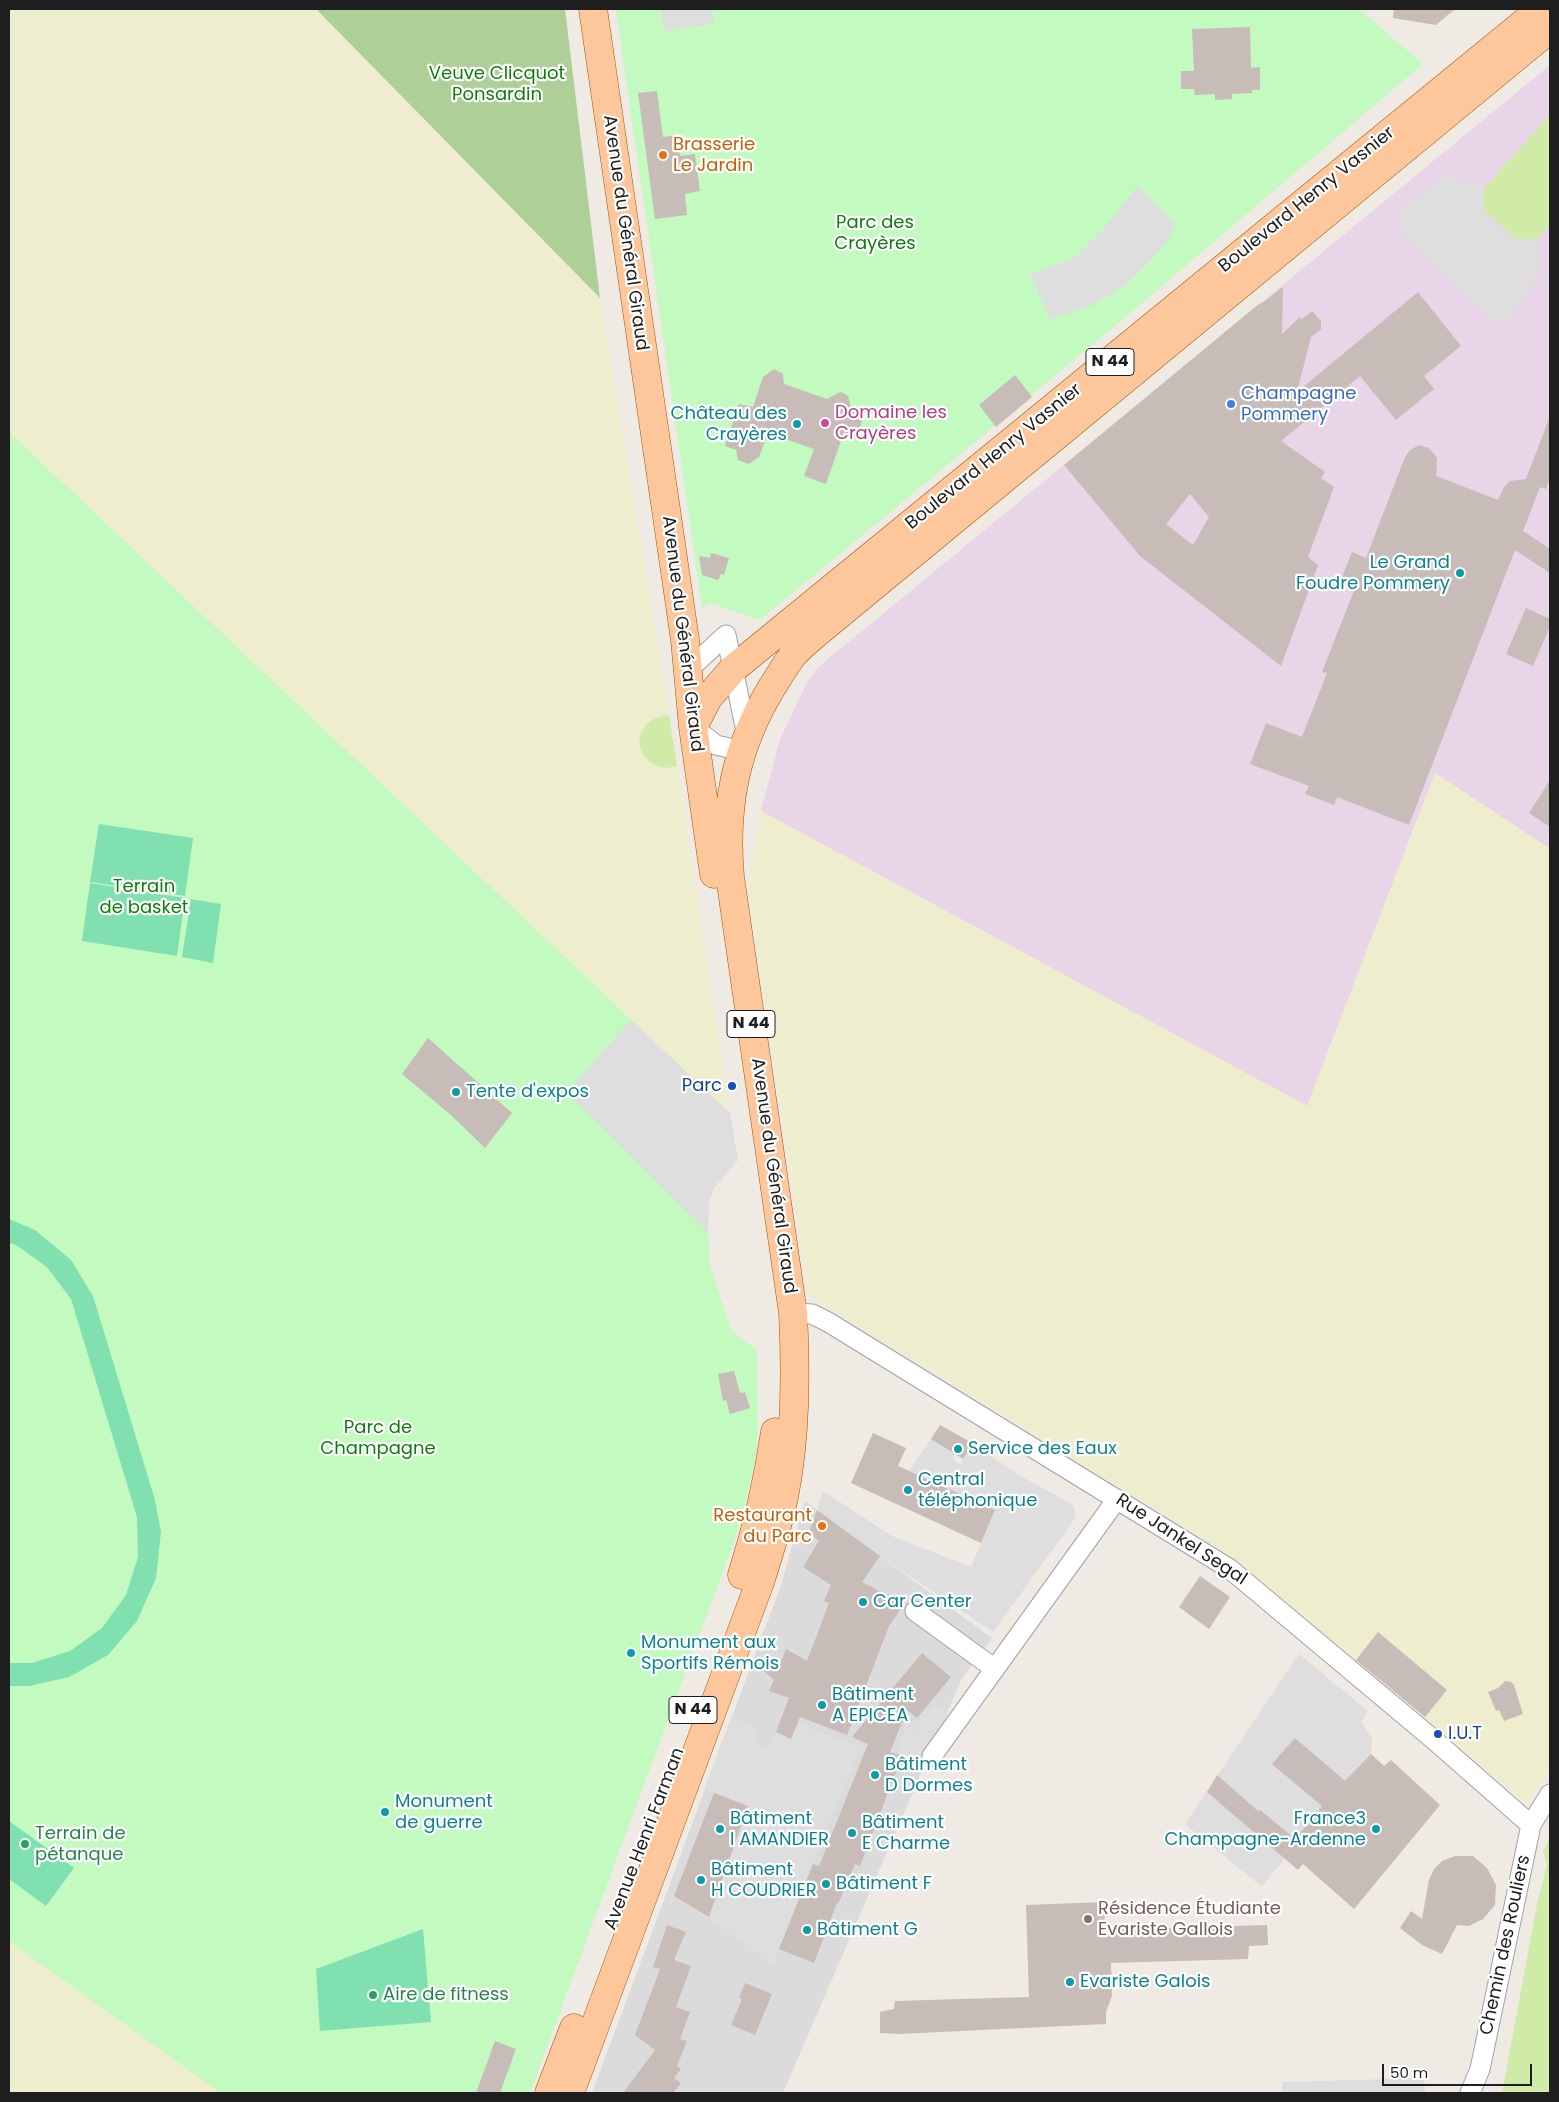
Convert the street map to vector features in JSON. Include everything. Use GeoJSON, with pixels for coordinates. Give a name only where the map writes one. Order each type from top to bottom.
{"type":"FeatureCollection","features":[{"type":"Feature","properties":{"kind":"main road","name":"Avenue du Général Giraud"},"geometry":{"type":"LineString","coordinates":[[593,9],[688,670],[693,727],[769,1259]]}},
{"type":"Feature","properties":{"kind":"main road","name":"Boulevard Henry Vasnier"},"geometry":{"type":"LineString","coordinates":[[693,727],[708,698],[733,669],[1541,9]]}},
{"type":"Feature","properties":{"kind":"main road","name":"Boulevard Henry Vasnier"},"geometry":{"type":"LineString","coordinates":[[744,744],[760,707],[779,676],[793,656],[818,632],[1550,29]]}},
{"type":"Feature","properties":{"kind":"main road","name":"Avenue du Général Giraud"},"geometry":{"type":"LineString","coordinates":[[744,744],[729,812],[727,846],[793,1313],[795,1349]]}},
{"type":"Feature","properties":{"kind":"main road","name":"Avenue Henri Farman"},"geometry":{"type":"LineString","coordinates":[[549,2093],[733,1602],[753,1539],[771,1460],[778,1413],[780,1350],[769,1259]]}},
{"type":"Feature","properties":{"kind":"main road","name":"Avenue Henri Farman"},"geometry":{"type":"LineString","coordinates":[[570,2093],[750,1610],[775,1533],[790,1462],[794,1412],[795,1349]]}},
{"type":"Feature","properties":{"kind":"street"},"geometry":{"type":"LineString","coordinates":[[688,670],[726,635],[744,744],[716,745],[693,727]]}},
{"type":"Feature","properties":{"kind":"street","name":"Rue Jankel Segal"},"geometry":{"type":"LineString","coordinates":[[793,1313],[812,1314],[828,1322],[1230,1568],[1411,1720],[1531,1825]]}},
{"type":"Feature","properties":{"kind":"street"},"geometry":{"type":"LineString","coordinates":[[932,1756],[1117,1499]]}},
{"type":"Feature","properties":{"kind":"street"},"geometry":{"type":"LineString","coordinates":[[915,1611],[995,1669]]}},
{"type":"Feature","properties":{"kind":"street","name":"Chemin des Rouliers"},"geometry":{"type":"LineString","coordinates":[[1470,2093],[1482,2060],[1531,1825],[1550,1794]]}},
{"type":"Feature","properties":{"kind":"shaded area"},"geometry":{"type":"Polygon","coordinates":[[[661,9],[712,9],[714,23],[664,31],[661,9]]]}},
{"type":"Feature","properties":{"kind":"shaded area","name":"Champagne Pommery"},"geometry":{"type":"Polygon","coordinates":[[[1550,65],[1550,849],[1435,773],[1307,1106],[761,811],[780,739],[808,681],[817,668],[1550,65]]]}},
{"type":"Feature","properties":{"kind":"shaded area"},"geometry":{"type":"Polygon","coordinates":[[[1446,176],[1484,188],[1483,209],[1516,239],[1537,239],[1542,269],[1507,323],[1492,319],[1400,232],[1402,207],[1446,176]]]}},
{"type":"Feature","properties":{"kind":"shaded area"},"geometry":{"type":"Polygon","coordinates":[[[1138,185],[1176,225],[1163,247],[1128,283],[1095,304],[1050,319],[1030,274],[1074,258],[1104,229],[1138,185]]]}},
{"type":"Feature","properties":{"kind":"shaded area"},"geometry":{"type":"Polygon","coordinates":[[[631,1020],[730,1113],[738,1160],[714,1188],[709,1202],[708,1232],[566,1092],[631,1020]]]}},
{"type":"Feature","properties":{"kind":"shaded area"},"geometry":{"type":"Polygon","coordinates":[[[931,1439],[955,1454],[953,1459],[960,1464],[974,1444],[1014,1472],[1073,1505],[1076,1517],[993,1632],[880,1556],[817,1510],[823,1491],[892,1536],[971,1567],[995,1510],[909,1471],[931,1439]]]}},
{"type":"Feature","properties":{"kind":"shaded area"},"geometry":{"type":"Polygon","coordinates":[[[805,1501],[992,1638],[962,1678],[783,2093],[592,2093],[781,1585],[805,1501]]]}},
{"type":"Feature","properties":{"kind":"shaded area"},"geometry":{"type":"Polygon","coordinates":[[[1299,1654],[1368,1711],[1361,1722],[1372,1738],[1371,1754],[1322,1806],[1295,1839],[1284,1859],[1262,1887],[1185,1824],[1299,1654]]]}},
{"type":"Feature","properties":{"kind":"shaded area"},"geometry":{"type":"Polygon","coordinates":[[[935,1704],[957,1722],[928,1765],[897,1752],[906,1727],[916,1731],[919,1721],[935,1704]]]}},
{"type":"Feature","properties":{"kind":"shaded area"},"geometry":{"type":"Polygon","coordinates":[[[731,1718],[759,1730],[754,1743],[768,1749],[773,1736],[778,1733],[791,1738],[797,1723],[860,1748],[773,1965],[707,1916],[748,1806],[704,1789],[731,1718]]]}},
{"type":"Feature","properties":{"kind":"shaded area"},"geometry":{"type":"Polygon","coordinates":[[[1424,2078],[1425,2093],[1282,2093],[1282,2082],[1424,2078]]]}},
{"type":"Feature","properties":{"kind":"green space"},"geometry":{"type":"Polygon","coordinates":[[[9,9],[316,9],[600,298],[669,715],[655,718],[663,768],[677,766],[730,1113],[9,432],[9,9]]]}},
{"type":"Feature","properties":{"kind":"green space","name":"Veuve Clicquot Ponsardin"},"geometry":{"type":"Polygon","coordinates":[[[316,9],[565,9],[600,298],[316,9]]]}},
{"type":"Feature","properties":{"kind":"green space","name":"Parc des Crayères"},"geometry":{"type":"Polygon","coordinates":[[[616,9],[1359,9],[1423,64],[1116,325],[760,620],[710,603],[702,608],[616,9]]]}},
{"type":"Feature","properties":{"kind":"green space"},"geometry":{"type":"Polygon","coordinates":[[[1550,115],[1550,225],[1537,239],[1516,239],[1483,209],[1484,188],[1550,115]]]}},
{"type":"Feature","properties":{"kind":"green space","name":"Parc de Champagne"},"geometry":{"type":"Polygon","coordinates":[[[9,432],[730,1113],[738,1160],[714,1188],[709,1201],[710,1264],[730,1328],[757,1349],[758,1430],[755,1464],[736,1536],[530,2093],[221,2093],[9,1941],[9,432]]]}},
{"type":"Feature","properties":{"kind":"green space"},"geometry":{"type":"Polygon","coordinates":[[[669,715],[677,766],[665,768],[653,763],[642,752],[640,738],[642,731],[647,725],[656,718],[669,715]]]}},
{"type":"Feature","properties":{"kind":"green space"},"geometry":{"type":"Polygon","coordinates":[[[1435,773],[1550,849],[1550,1769],[1526,1802],[1228,1554],[809,1295],[748,889],[761,811],[1307,1106],[1435,773]]]}},
{"type":"Feature","properties":{"kind":"green space"},"geometry":{"type":"Polygon","coordinates":[[[99,824],[193,838],[185,896],[90,882],[99,824]]]}},
{"type":"Feature","properties":{"kind":"green space","name":"Terrain de basket"},"geometry":{"type":"Polygon","coordinates":[[[90,883],[185,898],[177,956],[82,941],[90,883]]]}},
{"type":"Feature","properties":{"kind":"green space"},"geometry":{"type":"Polygon","coordinates":[[[191,899],[221,904],[213,963],[182,957],[191,899]]]}},
{"type":"Feature","properties":{"kind":"green space"},"geometry":{"type":"Polygon","coordinates":[[[9,1219],[35,1230],[71,1260],[93,1296],[155,1500],[161,1532],[156,1578],[137,1621],[108,1655],[69,1677],[29,1686],[9,1686],[9,1663],[32,1663],[70,1651],[102,1628],[126,1595],[138,1557],[137,1517],[71,1299],[47,1267],[16,1245],[9,1243],[9,1219]]]}},
{"type":"Feature","properties":{"kind":"green space","name":"Terrain de pétanque"},"geometry":{"type":"Polygon","coordinates":[[[9,1821],[74,1868],[46,1906],[9,1879],[9,1821]]]}},
{"type":"Feature","properties":{"kind":"green space"},"geometry":{"type":"Polygon","coordinates":[[[1550,1838],[1550,2093],[1502,2093],[1537,1904],[1547,1865],[1543,1851],[1550,1838]]]}},
{"type":"Feature","properties":{"kind":"green space","name":"Aire de fitness"},"geometry":{"type":"Polygon","coordinates":[[[423,1929],[431,2022],[320,2031],[316,1969],[423,1929]]]}},
{"type":"Feature","properties":{"kind":"green space"},"geometry":{"type":"Polygon","coordinates":[[[9,1938],[221,2093],[9,2093],[9,1938]]]}},
{"type":"Feature","properties":{"kind":"building"},"geometry":{"type":"Polygon","coordinates":[[[1394,9],[1455,9],[1436,25],[1393,18],[1394,9]]]}},
{"type":"Feature","properties":{"kind":"building"},"geometry":{"type":"Polygon","coordinates":[[[1250,27],[1251,68],[1260,67],[1260,90],[1252,90],[1252,93],[1232,94],[1232,99],[1215,100],[1215,94],[1195,95],[1194,89],[1181,89],[1181,71],[1194,71],[1192,29],[1250,27]]]}},
{"type":"Feature","properties":{"kind":"building","name":"Brasserie Le Jardin"},"geometry":{"type":"Polygon","coordinates":[[[657,91],[663,137],[677,135],[680,156],[695,154],[700,191],[685,194],[687,215],[655,219],[638,93],[657,91]]]}},
{"type":"Feature","properties":{"kind":"building"},"geometry":{"type":"Polygon","coordinates":[[[1283,287],[1282,334],[1300,317],[1302,319],[1312,311],[1321,321],[1321,329],[1311,337],[1297,392],[1418,292],[1461,346],[1424,376],[1434,389],[1396,420],[1360,376],[1281,441],[1325,472],[1321,478],[1334,487],[1308,557],[1318,565],[1281,666],[1140,556],[1064,465],[1283,287]],[[1190,494],[1166,524],[1193,545],[1209,517],[1190,494]]]}},
{"type":"Feature","properties":{"kind":"building","name":"Château des Crayères"},"geometry":{"type":"Polygon","coordinates":[[[774,369],[783,374],[784,384],[827,399],[842,392],[848,396],[851,408],[865,412],[856,439],[844,432],[826,484],[804,476],[814,449],[768,433],[759,457],[749,464],[738,460],[736,450],[725,446],[739,404],[753,407],[763,377],[774,369]]]}},
{"type":"Feature","properties":{"kind":"building"},"geometry":{"type":"Polygon","coordinates":[[[1015,375],[1032,397],[996,427],[979,405],[1015,375]]]}},
{"type":"Feature","properties":{"kind":"building"},"geometry":{"type":"Polygon","coordinates":[[[1549,419],[1550,477],[1546,489],[1540,487],[1523,531],[1550,549],[1550,573],[1515,550],[1409,825],[1337,797],[1334,805],[1305,794],[1309,786],[1250,764],[1266,723],[1302,737],[1327,673],[1322,672],[1355,588],[1340,582],[1352,552],[1366,558],[1405,457],[1410,450],[1419,445],[1429,448],[1437,458],[1436,476],[1498,500],[1504,487],[1510,481],[1526,479],[1549,419]]]}},
{"type":"Feature","properties":{"kind":"building"},"geometry":{"type":"Polygon","coordinates":[[[711,553],[729,558],[724,575],[721,574],[718,580],[702,575],[699,556],[710,558],[711,553]]]}},
{"type":"Feature","properties":{"kind":"building"},"geometry":{"type":"Polygon","coordinates":[[[1526,608],[1550,619],[1550,626],[1533,666],[1506,654],[1526,608]]]}},
{"type":"Feature","properties":{"kind":"building"},"geometry":{"type":"Polygon","coordinates":[[[1550,780],[1550,827],[1529,813],[1550,780]]]}},
{"type":"Feature","properties":{"kind":"building","name":"Tente d'expos"},"geometry":{"type":"Polygon","coordinates":[[[428,1038],[512,1113],[485,1148],[452,1116],[402,1074],[428,1038]]]}},
{"type":"Feature","properties":{"kind":"building"},"geometry":{"type":"Polygon","coordinates":[[[734,1371],[740,1393],[745,1392],[750,1408],[730,1414],[726,1400],[723,1401],[718,1374],[734,1371]]]}},
{"type":"Feature","properties":{"kind":"building","name":"Service des Eaux"},"geometry":{"type":"Polygon","coordinates":[[[940,1425],[974,1444],[963,1459],[931,1439],[940,1425]]]}},
{"type":"Feature","properties":{"kind":"building","name":"Central téléphonique"},"geometry":{"type":"Polygon","coordinates":[[[873,1433],[906,1448],[898,1466],[995,1510],[981,1543],[851,1483],[873,1433]]]}},
{"type":"Feature","properties":{"kind":"building"},"geometry":{"type":"Polygon","coordinates":[[[817,1510],[880,1556],[862,1582],[904,1604],[889,1626],[847,1735],[800,1717],[791,1739],[776,1732],[789,1698],[769,1691],[774,1680],[764,1671],[778,1670],[786,1649],[807,1661],[829,1603],[824,1601],[831,1585],[803,1567],[819,1541],[809,1533],[817,1510]]]}},
{"type":"Feature","properties":{"kind":"building"},"geometry":{"type":"Polygon","coordinates":[[[1200,1576],[1230,1597],[1209,1629],[1179,1607],[1200,1576]]]}},
{"type":"Feature","properties":{"kind":"building"},"geometry":{"type":"Polygon","coordinates":[[[1378,1632],[1447,1690],[1425,1717],[1356,1660],[1378,1632]]]}},
{"type":"Feature","properties":{"kind":"building"},"geometry":{"type":"Polygon","coordinates":[[[922,1653],[951,1677],[917,1718],[907,1710],[890,1752],[902,1756],[860,1866],[855,1864],[837,1903],[814,1963],[779,1949],[813,1864],[819,1866],[868,1744],[852,1737],[922,1653]]]}},
{"type":"Feature","properties":{"kind":"building"},"geometry":{"type":"Polygon","coordinates":[[[1505,1681],[1511,1682],[1514,1685],[1523,1714],[1504,1721],[1499,1710],[1496,1711],[1488,1692],[1498,1688],[1505,1681]]]}},
{"type":"Feature","properties":{"kind":"building","name":"France3 Champagne-Ardenne"},"geometry":{"type":"Polygon","coordinates":[[[1295,1738],[1345,1781],[1371,1754],[1384,1766],[1391,1760],[1440,1805],[1354,1909],[1303,1864],[1298,1870],[1207,1792],[1217,1775],[1259,1812],[1260,1810],[1295,1839],[1322,1806],[1272,1764],[1295,1738]]]}},
{"type":"Feature","properties":{"kind":"building"},"geometry":{"type":"Polygon","coordinates":[[[714,1793],[748,1806],[709,1917],[674,1896],[714,1793]]]}},
{"type":"Feature","properties":{"kind":"building"},"geometry":{"type":"Polygon","coordinates":[[[1455,1856],[1473,1856],[1487,1868],[1496,1885],[1495,1905],[1483,1919],[1469,1926],[1457,1925],[1442,1954],[1422,1945],[1400,1928],[1411,1911],[1422,1919],[1429,1880],[1434,1869],[1442,1861],[1455,1856]]]}},
{"type":"Feature","properties":{"kind":"building","name":"Evariste Galois"},"geometry":{"type":"Polygon","coordinates":[[[1104,1902],[1105,1930],[1267,1925],[1268,1945],[1249,1946],[1248,1959],[1111,1963],[1112,1996],[1106,2012],[1106,2024],[899,2034],[880,2033],[880,2012],[894,2009],[895,2001],[1029,1997],[1026,1905],[1104,1902]]]}},
{"type":"Feature","properties":{"kind":"building"},"geometry":{"type":"Polygon","coordinates":[[[667,1925],[686,1932],[674,1960],[691,1966],[676,2007],[690,2012],[680,2039],[687,2041],[677,2066],[681,2069],[674,2078],[681,2083],[673,2093],[623,2093],[655,2050],[635,2035],[660,1969],[653,1967],[667,1925]]]}},
{"type":"Feature","properties":{"kind":"building"},"geometry":{"type":"Polygon","coordinates":[[[745,1983],[772,1994],[755,2035],[731,2025],[742,1999],[739,1998],[745,1983]]]}},
{"type":"Feature","properties":{"kind":"building"},"geometry":{"type":"Polygon","coordinates":[[[495,2041],[516,2049],[500,2093],[476,2093],[495,2041]]]}},
{"type":"Feature","properties":{"kind":"place","name":"Brasserie Le Jardin"},"geometry":{"type":"Point","coordinates":[663,155]}},
{"type":"Feature","properties":{"kind":"place","name":"Champagne Pommery"},"geometry":{"type":"Point","coordinates":[1231,404]}},
{"type":"Feature","properties":{"kind":"place","name":"Domaine les Crayères"},"geometry":{"type":"Point","coordinates":[825,423]}},
{"type":"Feature","properties":{"kind":"place","name":"Château des Crayères"},"geometry":{"type":"Point","coordinates":[797,424]}},
{"type":"Feature","properties":{"kind":"place","name":"Le Grand Foudre Pommery"},"geometry":{"type":"Point","coordinates":[1460,573]}},
{"type":"Feature","properties":{"kind":"place","name":"Parc"},"geometry":{"type":"Point","coordinates":[732,1086]}},
{"type":"Feature","properties":{"kind":"place","name":"Tente d'expos"},"geometry":{"type":"Point","coordinates":[456,1092]}},
{"type":"Feature","properties":{"kind":"place","name":"Service des Eaux"},"geometry":{"type":"Point","coordinates":[958,1449]}},
{"type":"Feature","properties":{"kind":"place","name":"Central téléphonique"},"geometry":{"type":"Point","coordinates":[908,1490]}},
{"type":"Feature","properties":{"kind":"place","name":"Restaurant du Parc"},"geometry":{"type":"Point","coordinates":[822,1526]}},
{"type":"Feature","properties":{"kind":"place","name":"Car Center"},"geometry":{"type":"Point","coordinates":[863,1602]}},
{"type":"Feature","properties":{"kind":"place","name":"Monument aux Sportifs Rémois"},"geometry":{"type":"Point","coordinates":[631,1653]}},
{"type":"Feature","properties":{"kind":"place","name":"Bâtiment A EPICEA"},"geometry":{"type":"Point","coordinates":[822,1705]}},
{"type":"Feature","properties":{"kind":"place","name":"I.U.T"},"geometry":{"type":"Point","coordinates":[1438,1734]}},
{"type":"Feature","properties":{"kind":"place","name":"Bâtiment D Dormes"},"geometry":{"type":"Point","coordinates":[875,1775]}},
{"type":"Feature","properties":{"kind":"place","name":"Monument de guerre"},"geometry":{"type":"Point","coordinates":[385,1812]}},
{"type":"Feature","properties":{"kind":"place","name":"Bâtiment I AMANDIER"},"geometry":{"type":"Point","coordinates":[720,1829]}},
{"type":"Feature","properties":{"kind":"place","name":"France3 Champagne-Ardenne"},"geometry":{"type":"Point","coordinates":[1376,1829]}},
{"type":"Feature","properties":{"kind":"place","name":"Bâtiment E Charme"},"geometry":{"type":"Point","coordinates":[852,1833]}},
{"type":"Feature","properties":{"kind":"place","name":"Terrain de pétanque"},"geometry":{"type":"Point","coordinates":[25,1844]}},
{"type":"Feature","properties":{"kind":"place","name":"Bâtiment H COUDRIER"},"geometry":{"type":"Point","coordinates":[701,1880]}},
{"type":"Feature","properties":{"kind":"place","name":"Bâtiment F"},"geometry":{"type":"Point","coordinates":[826,1884]}},
{"type":"Feature","properties":{"kind":"place","name":"Résidence Étudiante Evariste Gallois"},"geometry":{"type":"Point","coordinates":[1088,1919]}},
{"type":"Feature","properties":{"kind":"place","name":"Bâtiment G"},"geometry":{"type":"Point","coordinates":[807,1930]}},
{"type":"Feature","properties":{"kind":"place","name":"Evariste Galois"},"geometry":{"type":"Point","coordinates":[1070,1982]}},
{"type":"Feature","properties":{"kind":"place","name":"Aire de fitness"},"geometry":{"type":"Point","coordinates":[373,1995]}}]}
